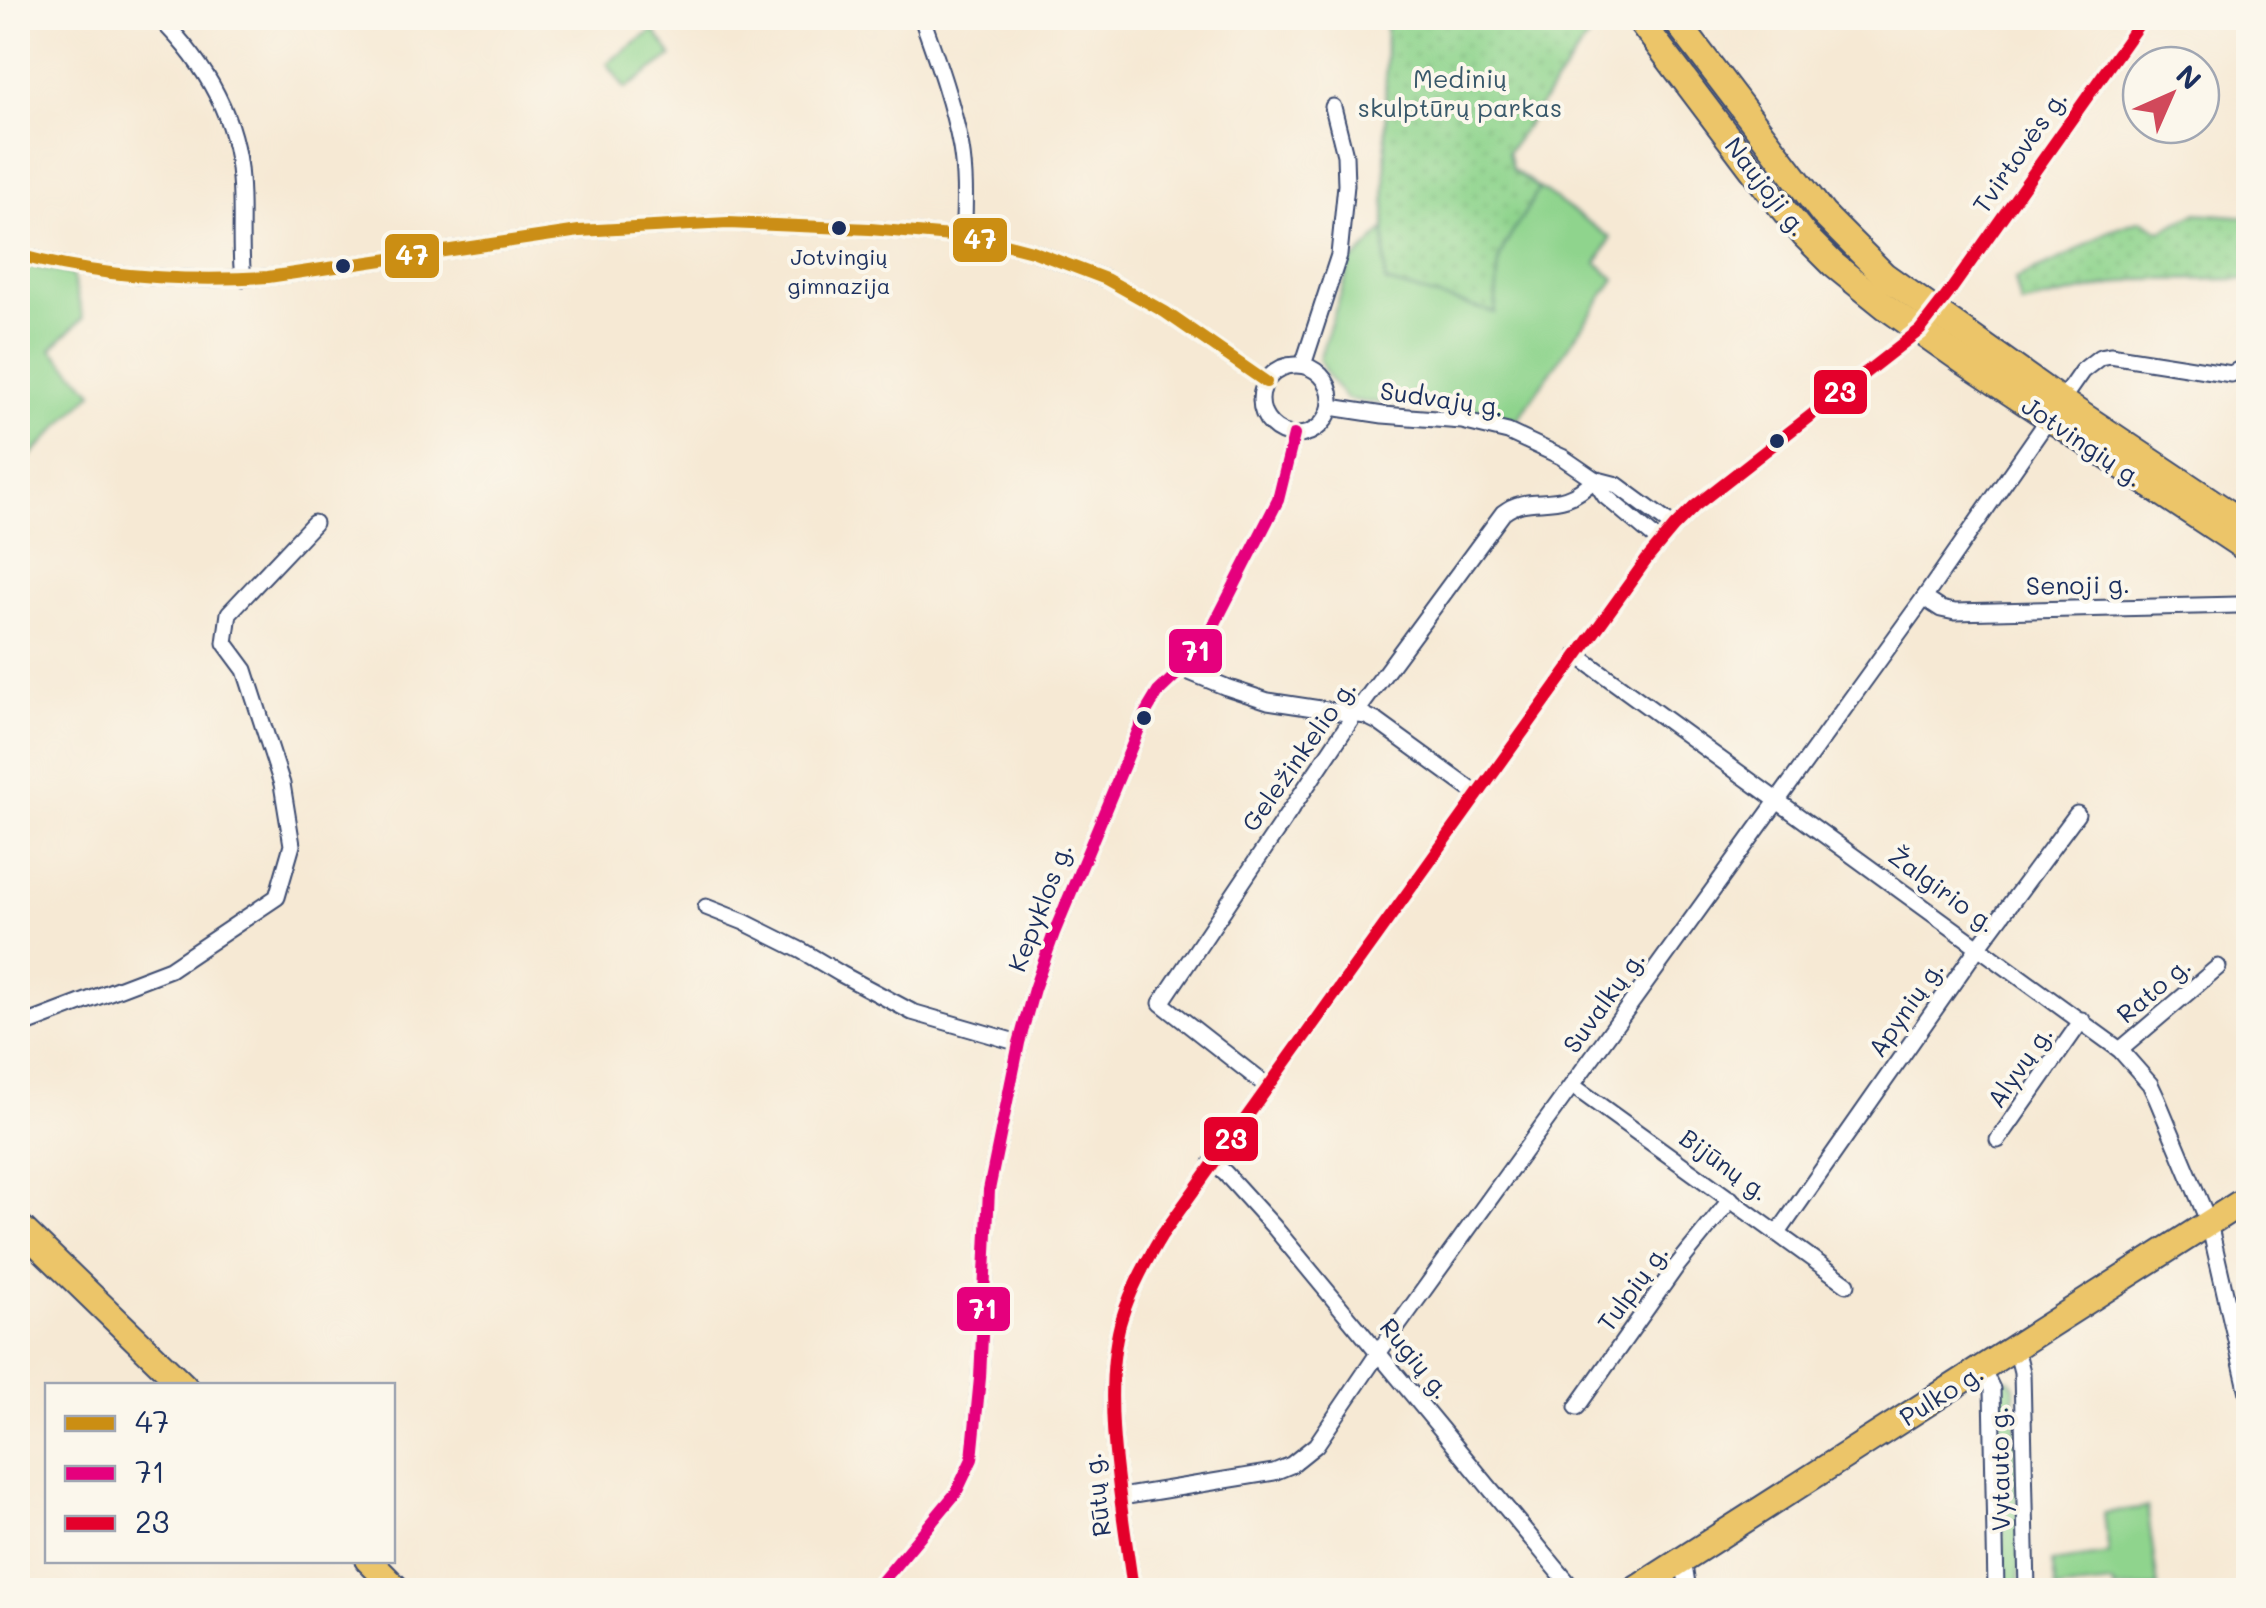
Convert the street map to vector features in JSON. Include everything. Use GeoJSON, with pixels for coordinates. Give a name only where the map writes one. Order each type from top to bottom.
{"type":"FeatureCollection","features":[{"type":"Feature","properties":{"kind":"main road","name":"Naujoji g."},"geometry":{"type":"LineString","coordinates":[[1638,18],[1805,236],[1866,291],[1927,321]]}},
{"type":"Feature","properties":{"kind":"main road","name":"Naujoji g."},"geometry":{"type":"LineString","coordinates":[[1674,18],[1823,214],[1927,321]]}},
{"type":"Feature","properties":{"kind":"main road","name":"Jotvingių g."},"geometry":{"type":"LineString","coordinates":[[1927,321],[2248,550]]}},
{"type":"Feature","properties":{"kind":"main road","name":"Jotvingių g."},"geometry":{"type":"LineString","coordinates":[[2055,410],[2248,526]]}},
{"type":"Feature","properties":{"kind":"main road","name":"Pulko g."},"geometry":{"type":"LineString","coordinates":[[1635,1590],[1672,1575],[1982,1368],[2248,1198]]}},
{"type":"Feature","properties":{"kind":"main road"},"geometry":{"type":"LineString","coordinates":[[18,1225],[181,1383]]}},
{"type":"Feature","properties":{"kind":"main road"},"geometry":{"type":"LineString","coordinates":[[371,1563],[398,1590]]}},
{"type":"Feature","properties":{"kind":"street"},"geometry":{"type":"LineString","coordinates":[[158,18],[202,68],[234,135],[240,176],[243,279]]}},
{"type":"Feature","properties":{"kind":"street"},"geometry":{"type":"LineString","coordinates":[[922,18],[962,151],[963,236]]}},
{"type":"Feature","properties":{"kind":"street","name":"Tvirtovės g."},"geometry":{"type":"LineString","coordinates":[[1927,321],[2143,18]]}},
{"type":"Feature","properties":{"kind":"street"},"geometry":{"type":"LineString","coordinates":[[1303,365],[1338,256],[1346,184],[1345,155],[1333,106]]}},
{"type":"Feature","properties":{"kind":"street"},"geometry":{"type":"LineString","coordinates":[[18,255],[48,264],[155,278],[243,279],[579,230],[748,223],[963,236],[1032,251],[1106,279],[1166,312],[1266,382]]}},
{"type":"Feature","properties":{"kind":"street","name":"Rūtų g."},"geometry":{"type":"LineString","coordinates":[[1133,1590],[1112,1384],[1120,1325],[1148,1258],[1577,654],[1674,526],[1927,321]]}},
{"type":"Feature","properties":{"kind":"street","name":"Suvalkų g."},"geometry":{"type":"LineString","coordinates":[[1121,1497],[1274,1472],[1291,1465],[1316,1445],[2092,362],[2110,355],[2230,374],[2248,365]]}},
{"type":"Feature","properties":{"kind":"street"},"geometry":{"type":"LineString","coordinates":[[1303,365],[1326,380],[1331,407],[1322,424],[1294,435],[1275,428],[1261,402],[1266,382],[1278,370],[1303,365]]}},
{"type":"Feature","properties":{"kind":"street","name":"Sudvajų g."},"geometry":{"type":"LineString","coordinates":[[1331,407],[1444,419],[1508,432],[1548,450],[1594,479],[1617,485],[1674,526]]}},
{"type":"Feature","properties":{"kind":"street","name":"Kepyklos g."},"geometry":{"type":"LineString","coordinates":[[875,1590],[956,1493],[972,1459],[990,1190],[1020,1043],[1054,933],[1146,712],[1158,692],[1182,669],[1211,630],[1278,500],[1294,435]]}},
{"type":"Feature","properties":{"kind":"street","name":"Sudvajų g."},"geometry":{"type":"LineString","coordinates":[[1594,479],[1604,496],[1661,542]]}},
{"type":"Feature","properties":{"kind":"street","name":"Geležinkelio g."},"geometry":{"type":"LineString","coordinates":[[1267,1086],[1161,1003],[1355,714],[1503,513],[1518,505],[1572,498],[1594,479]]}},
{"type":"Feature","properties":{"kind":"street"},"geometry":{"type":"LineString","coordinates":[[18,1028],[170,969],[277,897],[292,845],[290,818],[280,771],[245,670],[225,642],[229,613],[314,523]]}},
{"type":"Feature","properties":{"kind":"street","name":"Senoji g."},"geometry":{"type":"LineString","coordinates":[[1924,598],[1942,610],[1955,612],[2237,605]]}},
{"type":"Feature","properties":{"kind":"street","name":"Žalgirio g."},"geometry":{"type":"LineString","coordinates":[[1577,654],[2120,1050],[2150,1084],[2209,1224],[2248,1393]]}},
{"type":"Feature","properties":{"kind":"street"},"geometry":{"type":"LineString","coordinates":[[1182,669],[1268,701],[1355,714],[1378,722],[1477,794]]}},
{"type":"Feature","properties":{"kind":"street","name":"Apynių g."},"geometry":{"type":"LineString","coordinates":[[1778,1232],[2077,814]]}},
{"type":"Feature","properties":{"kind":"street"},"geometry":{"type":"LineString","coordinates":[[706,907],[802,951],[912,1012],[1020,1043]]}},
{"type":"Feature","properties":{"kind":"street","name":"Rato g."},"geometry":{"type":"LineString","coordinates":[[2120,1050],[2218,967]]}},
{"type":"Feature","properties":{"kind":"street","name":"Alyvų g."},"geometry":{"type":"LineString","coordinates":[[1998,1140],[2082,1020]]}},
{"type":"Feature","properties":{"kind":"street","name":"Bijūnų g."},"geometry":{"type":"LineString","coordinates":[[1572,1086],[1847,1284]]}},
{"type":"Feature","properties":{"kind":"street","name":"Rugių g."},"geometry":{"type":"LineString","coordinates":[[1212,1164],[1274,1227],[1574,1590]]}},
{"type":"Feature","properties":{"kind":"street","name":"Tulpių g."},"geometry":{"type":"LineString","coordinates":[[1576,1407],[1676,1267],[1731,1199]]}},
{"type":"Feature","properties":{"kind":"street","name":"Vytauto g."},"geometry":{"type":"LineString","coordinates":[[2012,1350],[2022,1372],[2026,1590]]}},
{"type":"Feature","properties":{"kind":"street","name":"Vytauto g."},"geometry":{"type":"LineString","coordinates":[[1982,1368],[1992,1389],[1996,1590]]}},
{"type":"Feature","properties":{"kind":"street"},"geometry":{"type":"LineString","coordinates":[[1672,1575],[1685,1572],[1688,1590]]}},
{"type":"Feature","properties":{"kind":"green space"},"geometry":{"type":"Polygon","coordinates":[[[1386,18],[1601,18],[1508,152],[1512,169],[1611,238],[1597,263],[1615,279],[1517,420],[1468,408],[1346,399],[1319,359],[1351,263],[1385,230],[1386,18]]]}},
{"type":"Feature","properties":{"kind":"green space","name":"Medinių skulptūrų parkas"},"geometry":{"type":"Polygon","coordinates":[[[1386,18],[1601,18],[1508,152],[1512,169],[1539,189],[1499,260],[1495,313],[1385,282],[1386,18]]]}},
{"type":"Feature","properties":{"kind":"green space"},"geometry":{"type":"Polygon","coordinates":[[[654,30],[672,56],[625,89],[607,63],[654,30]]]}},
{"type":"Feature","properties":{"kind":"green space"},"geometry":{"type":"Polygon","coordinates":[[[2196,213],[2248,217],[2248,279],[2134,280],[2021,305],[2015,279],[2064,258],[2107,232],[2141,220],[2161,231],[2196,213]]]}},
{"type":"Feature","properties":{"kind":"green space"},"geometry":{"type":"Polygon","coordinates":[[[18,264],[72,274],[83,318],[51,349],[93,392],[18,469],[18,264]]]}},
{"type":"Feature","properties":{"kind":"green space"},"geometry":{"type":"Polygon","coordinates":[[[2009,1379],[2014,1387],[2020,1590],[2004,1590],[2000,1386],[2009,1379]]]}},
{"type":"Feature","properties":{"kind":"green space"},"geometry":{"type":"Polygon","coordinates":[[[2147,1507],[2158,1587],[2115,1590],[2113,1584],[2056,1590],[2052,1562],[2109,1554],[2104,1513],[2147,1507]]]}},
{"type":"Feature","properties":{"kind":"transit line","name":"23"},"geometry":{"type":"LineString","coordinates":[[1133,1590],[1115,1456],[1114,1354],[1128,1301],[1162,1235],[1647,559],[1695,506],[1920,330],[2143,18]]}},
{"type":"Feature","properties":{"kind":"transit line","name":"47"},"geometry":{"type":"LineString","coordinates":[[18,255],[111,273],[236,278],[268,277],[579,231],[728,223],[963,237],[1032,251],[1106,279],[1165,312],[1266,382]]}},
{"type":"Feature","properties":{"kind":"transit line","name":"71"},"geometry":{"type":"LineString","coordinates":[[875,1590],[956,1493],[972,1459],[989,1190],[1019,1043],[1054,933],[1146,712],[1158,692],[1182,669],[1211,631],[1278,500],[1294,435]]}},
{"type":"Feature","properties":{"kind":"place","name":"Jotvingių gimnazija"},"geometry":{"type":"Point","coordinates":[839,228]}}]}
